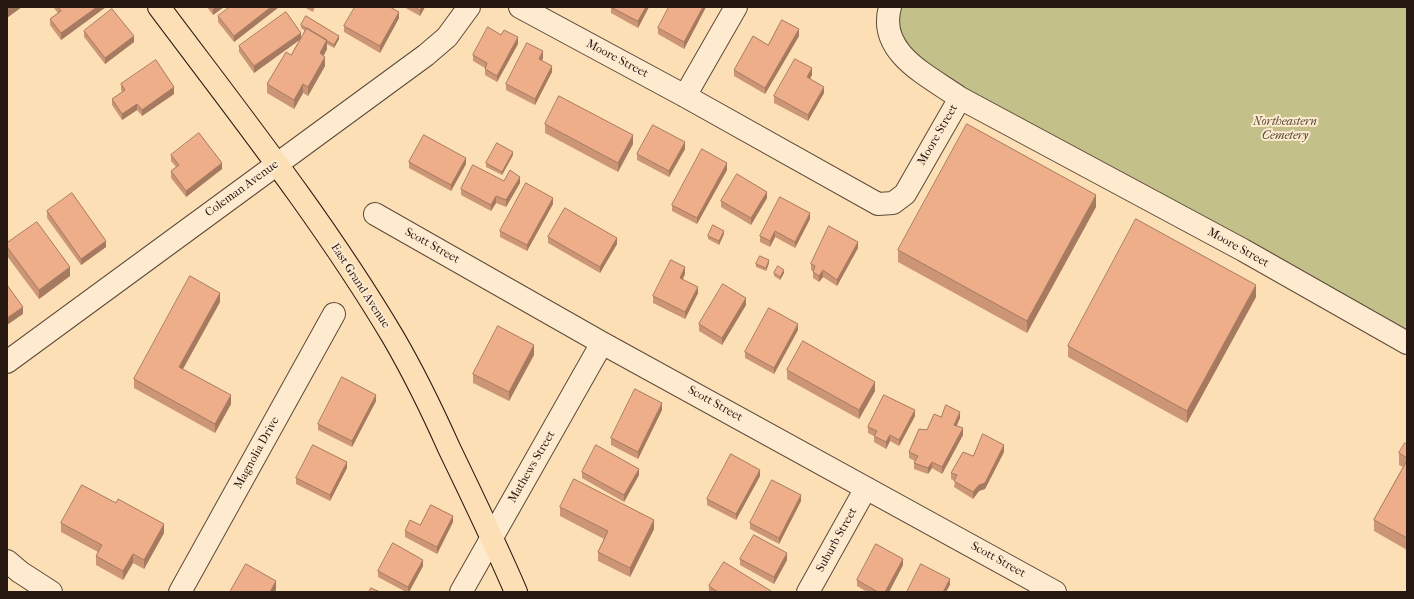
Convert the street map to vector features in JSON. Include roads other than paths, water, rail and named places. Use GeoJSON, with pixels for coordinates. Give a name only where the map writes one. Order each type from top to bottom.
{"type":"FeatureCollection","features":[{"type":"Feature","properties":{"kind":"main road","name":"East Grand Avenue"},"geometry":{"type":"LineString","coordinates":[[160,7],[276,164],[368,296],[394,338],[421,387],[492,537],[516,592]]}},
{"type":"Feature","properties":{"kind":"street","name":"Coleman Avenue"},"geometry":{"type":"LineString","coordinates":[[7,362],[426,55],[447,38],[469,7]]}},
{"type":"Feature","properties":{"kind":"street","name":"Moore Street"},"geometry":{"type":"LineString","coordinates":[[520,7],[685,96],[878,204],[893,203],[905,194],[960,98],[1243,250],[1407,343]]}},
{"type":"Feature","properties":{"kind":"street"},"geometry":{"type":"LineString","coordinates":[[685,96],[736,7]]}},
{"type":"Feature","properties":{"kind":"street"},"geometry":{"type":"LineString","coordinates":[[890,7],[889,31],[894,45],[905,60],[960,98]]}},
{"type":"Feature","properties":{"kind":"street","name":"Scott Street"},"geometry":{"type":"LineString","coordinates":[[375,214],[602,342],[1055,592]]}},
{"type":"Feature","properties":{"kind":"street","name":"Magnolia Drive"},"geometry":{"type":"LineString","coordinates":[[180,592],[334,314]]}},
{"type":"Feature","properties":{"kind":"street","name":"Mathews Street"},"geometry":{"type":"LineString","coordinates":[[461,592],[602,342]]}},
{"type":"Feature","properties":{"kind":"street","name":"Suburb Street"},"geometry":{"type":"LineString","coordinates":[[808,592],[866,488]]}},
{"type":"Feature","properties":{"kind":"street"},"geometry":{"type":"LineString","coordinates":[[7,560],[20,572],[51,592]]}},
{"type":"Feature","properties":{"kind":"park label","name":"Northeastern Cemetery"},"geometry":{"type":"Point","coordinates":[1285,129]}}]}
